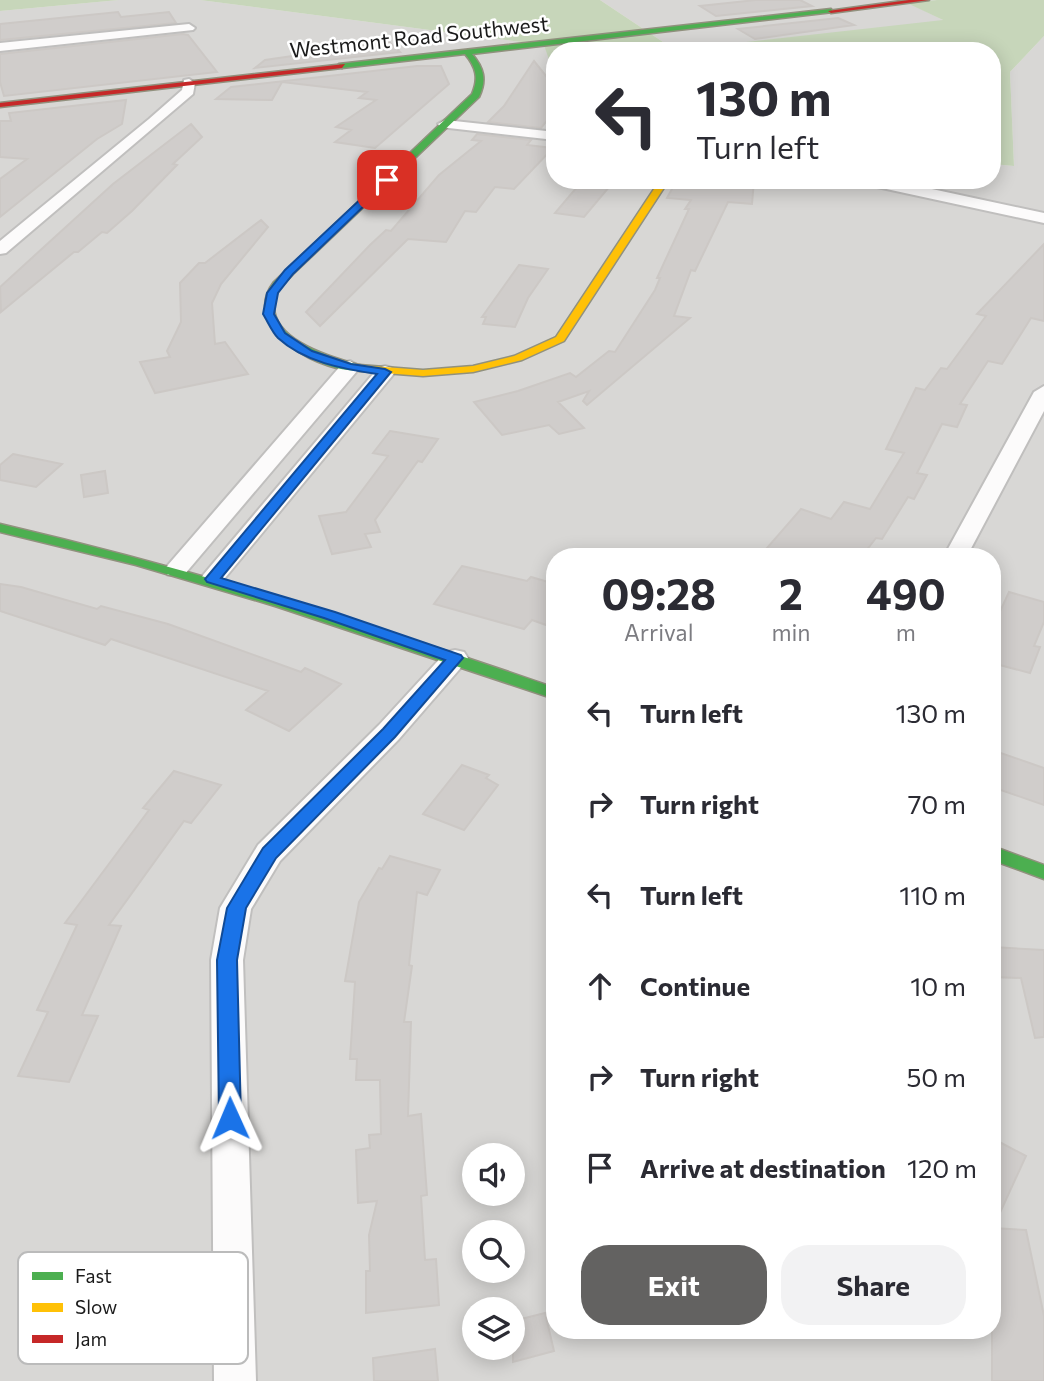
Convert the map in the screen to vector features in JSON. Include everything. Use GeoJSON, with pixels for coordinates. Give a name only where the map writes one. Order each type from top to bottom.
{"type":"FeatureCollection","features":[{"type":"Feature","properties":{"kind":"street","name":"Westmont Road Southwest"},"geometry":{"type":"LineString","coordinates":[[555,42],[926,0]]}},
{"type":"Feature","properties":{"kind":"street"},"geometry":{"type":"LineString","coordinates":[[0,47],[189,28]]}},
{"type":"Feature","properties":{"kind":"street","name":"Westmont Road Southwest"},"geometry":{"type":"LineString","coordinates":[[0,105],[546,43]]}},
{"type":"Feature","properties":{"kind":"street"},"geometry":{"type":"LineString","coordinates":[[467,52],[481,66],[483,83],[476,95],[289,272],[272,293],[269,314],[281,335],[307,353],[350,367],[385,372],[443,372],[507,362],[537,353],[560,339],[659,189]]}},
{"type":"Feature","properties":{"kind":"street"},"geometry":{"type":"LineString","coordinates":[[0,249],[154,122],[188,92],[189,83]]}},
{"type":"Feature","properties":{"kind":"street"},"geometry":{"type":"LineString","coordinates":[[445,124],[546,135]]}},
{"type":"Feature","properties":{"kind":"street"},"geometry":{"type":"LineString","coordinates":[[910,189],[1044,218]]}},
{"type":"Feature","properties":{"kind":"street"},"geometry":{"type":"LineString","coordinates":[[176,569],[350,367]]}},
{"type":"Feature","properties":{"kind":"street"},"geometry":{"type":"LineString","coordinates":[[212,579],[385,372]]}},
{"type":"Feature","properties":{"kind":"street"},"geometry":{"type":"LineString","coordinates":[[959,548],[1044,392]]}},
{"type":"Feature","properties":{"kind":"street"},"geometry":{"type":"LineString","coordinates":[[0,528],[212,579],[330,615],[546,691]]}},
{"type":"Feature","properties":{"kind":"street"},"geometry":{"type":"LineString","coordinates":[[233,1252],[227,960],[236,908],[269,853],[389,733],[455,658]]}},
{"type":"Feature","properties":{"kind":"street"},"geometry":{"type":"LineString","coordinates":[[1001,856],[1044,872]]}},
{"type":"Feature","properties":{"kind":"shaded area"},"geometry":{"type":"Polygon","coordinates":[[[119,0],[200,0],[545,45],[546,189],[1001,189],[1001,165],[1014,166],[1010,72],[1044,36],[1044,1381],[0,1381],[0,11],[119,0]]]}},
{"type":"Feature","properties":{"kind":"shaded area"},"geometry":{"type":"Polygon","coordinates":[[[600,0],[937,0],[909,3],[945,21],[749,42],[663,42],[600,0]]]}},
{"type":"Feature","properties":{"kind":"green space"},"geometry":{"type":"Polygon","coordinates":[[[0,0],[119,0],[0,11],[0,0]]]}},
{"type":"Feature","properties":{"kind":"green space"},"geometry":{"type":"Polygon","coordinates":[[[200,0],[600,0],[663,42],[546,42],[546,51],[544,45],[200,0]]]}},
{"type":"Feature","properties":{"kind":"green space"},"geometry":{"type":"Polygon","coordinates":[[[937,0],[1044,0],[1044,36],[1010,72],[1014,166],[1001,165],[1001,42],[746,42],[943,20],[907,3],[937,0]]]}},
{"type":"Feature","properties":{"kind":"building"},"geometry":{"type":"Polygon","coordinates":[[[756,0],[800,0],[812,6],[716,16],[700,6],[756,0]]]}},
{"type":"Feature","properties":{"kind":"building"},"geometry":{"type":"Polygon","coordinates":[[[118,12],[121,17],[169,12],[176,23],[0,40],[0,24],[118,12]]]}},
{"type":"Feature","properties":{"kind":"building"},"geometry":{"type":"Polygon","coordinates":[[[838,18],[854,25],[755,39],[738,29],[838,18]]]}},
{"type":"Feature","properties":{"kind":"building"},"geometry":{"type":"Polygon","coordinates":[[[188,35],[217,72],[4,96],[0,82],[0,54],[188,35]]]}},
{"type":"Feature","properties":{"kind":"building"},"geometry":{"type":"Polygon","coordinates":[[[389,42],[400,52],[255,68],[265,60],[389,42]]]}},
{"type":"Feature","properties":{"kind":"building"},"geometry":{"type":"Polygon","coordinates":[[[534,61],[546,76],[546,122],[541,128],[488,122],[504,106],[534,61]]]}},
{"type":"Feature","properties":{"kind":"building"},"geometry":{"type":"Polygon","coordinates":[[[417,66],[441,66],[449,84],[375,148],[335,142],[351,130],[336,127],[376,100],[359,98],[367,92],[282,82],[272,100],[216,99],[231,87],[417,66]]]}},
{"type":"Feature","properties":{"kind":"building"},"geometry":{"type":"Polygon","coordinates":[[[126,100],[122,124],[97,139],[0,217],[0,179],[27,159],[0,157],[0,121],[11,121],[9,113],[126,100]]]}},
{"type":"Feature","properties":{"kind":"building"},"geometry":{"type":"Polygon","coordinates":[[[191,124],[202,137],[173,164],[177,165],[132,211],[107,233],[102,232],[78,252],[74,252],[1,312],[0,287],[113,184],[191,124]]]}},
{"type":"Feature","properties":{"kind":"building"},"geometry":{"type":"Polygon","coordinates":[[[477,134],[531,140],[527,145],[546,147],[546,155],[514,189],[495,187],[476,212],[465,211],[446,242],[408,239],[320,326],[306,312],[370,245],[386,230],[391,231],[439,175],[481,141],[472,140],[477,134]]]}},
{"type":"Feature","properties":{"kind":"building"},"geometry":{"type":"Polygon","coordinates":[[[575,189],[607,189],[584,217],[555,213],[575,189]]]}},
{"type":"Feature","properties":{"kind":"building"},"geometry":{"type":"Polygon","coordinates":[[[672,189],[753,189],[752,204],[728,202],[695,271],[691,270],[674,316],[690,318],[587,405],[583,401],[589,391],[558,402],[584,428],[559,434],[549,425],[502,435],[474,402],[518,391],[570,373],[576,377],[609,351],[615,352],[655,290],[660,278],[657,278],[689,209],[685,209],[691,200],[667,198],[672,189]]]}},
{"type":"Feature","properties":{"kind":"building"},"geometry":{"type":"Polygon","coordinates":[[[261,220],[268,227],[221,284],[212,303],[215,344],[225,342],[248,374],[155,393],[140,362],[170,357],[167,351],[181,322],[180,283],[199,263],[205,263],[261,220]]]}},
{"type":"Feature","properties":{"kind":"building"},"geometry":{"type":"Polygon","coordinates":[[[1044,244],[1044,321],[1031,318],[1002,364],[988,361],[960,404],[967,405],[957,427],[942,424],[917,473],[927,475],[914,499],[908,497],[882,539],[876,538],[868,548],[767,548],[801,509],[831,519],[844,502],[870,509],[904,453],[886,449],[916,388],[925,390],[941,368],[947,369],[986,316],[977,314],[1044,244]]]}},
{"type":"Feature","properties":{"kind":"building"},"geometry":{"type":"Polygon","coordinates":[[[519,265],[548,269],[528,298],[515,327],[483,324],[486,317],[482,317],[519,265]]]}},
{"type":"Feature","properties":{"kind":"building"},"geometry":{"type":"Polygon","coordinates":[[[390,431],[438,439],[422,462],[418,461],[375,520],[380,532],[365,534],[371,547],[332,554],[319,516],[346,512],[388,456],[373,453],[390,431]]]}},
{"type":"Feature","properties":{"kind":"building"},"geometry":{"type":"Polygon","coordinates":[[[13,454],[62,464],[36,487],[0,480],[0,465],[13,454]]]}},
{"type":"Feature","properties":{"kind":"building"},"geometry":{"type":"Polygon","coordinates":[[[105,471],[108,493],[84,497],[81,475],[105,471]]]}},
{"type":"Feature","properties":{"kind":"building"},"geometry":{"type":"Polygon","coordinates":[[[462,566],[527,581],[531,577],[546,581],[546,625],[532,620],[524,629],[434,604],[462,566]]]}},
{"type":"Feature","properties":{"kind":"building"},"geometry":{"type":"Polygon","coordinates":[[[0,584],[168,624],[301,672],[305,668],[341,684],[289,731],[246,710],[268,691],[111,639],[105,645],[0,611],[0,584]]]}},
{"type":"Feature","properties":{"kind":"building"},"geometry":{"type":"Polygon","coordinates":[[[1009,592],[1044,602],[1044,622],[1034,646],[1040,647],[1030,673],[1001,665],[1001,609],[1009,592]]]}},
{"type":"Feature","properties":{"kind":"building"},"geometry":{"type":"Polygon","coordinates":[[[1001,753],[1044,768],[1044,805],[1001,790],[1001,753]]]}},
{"type":"Feature","properties":{"kind":"building"},"geometry":{"type":"Polygon","coordinates":[[[462,765],[489,775],[486,778],[498,785],[464,830],[423,814],[462,765]]]}},
{"type":"Feature","properties":{"kind":"building"},"geometry":{"type":"Polygon","coordinates":[[[174,771],[221,785],[191,823],[184,821],[109,925],[121,926],[82,1015],[98,1016],[69,1082],[18,1076],[48,1012],[37,1010],[77,925],[65,923],[149,810],[143,808],[174,771]]]}},
{"type":"Feature","properties":{"kind":"building"},"geometry":{"type":"Polygon","coordinates":[[[390,856],[440,870],[427,895],[417,892],[409,965],[412,966],[404,1022],[411,1022],[408,1116],[421,1114],[427,1195],[421,1196],[425,1260],[436,1259],[439,1305],[366,1313],[366,1271],[370,1271],[369,1235],[377,1201],[358,1203],[356,1150],[370,1148],[369,1135],[381,1134],[380,1080],[356,1080],[357,1059],[350,1059],[355,982],[345,981],[359,902],[379,868],[382,869],[390,856]]]}},
{"type":"Feature","properties":{"kind":"building"},"geometry":{"type":"Polygon","coordinates":[[[1001,948],[1044,950],[1044,1037],[1035,1038],[1021,978],[1001,977],[1001,948]]]}},
{"type":"Feature","properties":{"kind":"building"},"geometry":{"type":"Polygon","coordinates":[[[1001,1143],[1026,1156],[1001,1211],[1001,1143]]]}},
{"type":"Feature","properties":{"kind":"building"},"geometry":{"type":"Polygon","coordinates":[[[1001,1228],[1026,1230],[1044,1316],[1044,1381],[992,1381],[992,1339],[1001,1339],[1001,1228]]]}},
{"type":"Feature","properties":{"kind":"building"},"geometry":{"type":"Polygon","coordinates":[[[545,1313],[546,1339],[551,1339],[554,1351],[525,1359],[525,1318],[545,1313]]]}},
{"type":"Feature","properties":{"kind":"building"},"geometry":{"type":"Polygon","coordinates":[[[435,1349],[438,1381],[374,1381],[373,1358],[435,1349]]]}},
{"type":"Feature","properties":{"kind":"traffic: fast"},"geometry":{"type":"LineString","coordinates":[[555,42],[831,11]]}},
{"type":"Feature","properties":{"kind":"traffic: fast"},"geometry":{"type":"LineString","coordinates":[[342,66],[546,43]]}},
{"type":"Feature","properties":{"kind":"traffic: fast"},"geometry":{"type":"LineString","coordinates":[[359,368],[313,354],[283,335],[273,323],[269,309],[272,293],[289,272],[476,95],[480,72],[467,52]]}},
{"type":"Feature","properties":{"kind":"traffic: fast"},"geometry":{"type":"LineString","coordinates":[[0,528],[141,563],[280,602],[546,691]]}},
{"type":"Feature","properties":{"kind":"traffic: fast"},"geometry":{"type":"LineString","coordinates":[[1001,856],[1044,872]]}},
{"type":"Feature","properties":{"kind":"traffic: slow"},"geometry":{"type":"LineString","coordinates":[[359,368],[423,373],[473,369],[518,358],[560,339],[659,189]]}},
{"type":"Feature","properties":{"kind":"traffic: jam"},"geometry":{"type":"LineString","coordinates":[[831,11],[926,0]]}},
{"type":"Feature","properties":{"kind":"traffic: jam"},"geometry":{"type":"LineString","coordinates":[[0,105],[342,66]]}},
{"type":"Feature","properties":{"kind":"route"},"geometry":{"type":"LineString","coordinates":[[230,1118],[227,960],[236,908],[269,853],[389,733],[455,658],[330,615],[212,579],[385,372],[350,367],[307,353],[281,335],[269,314],[272,293],[289,272],[387,180]]}}]}
